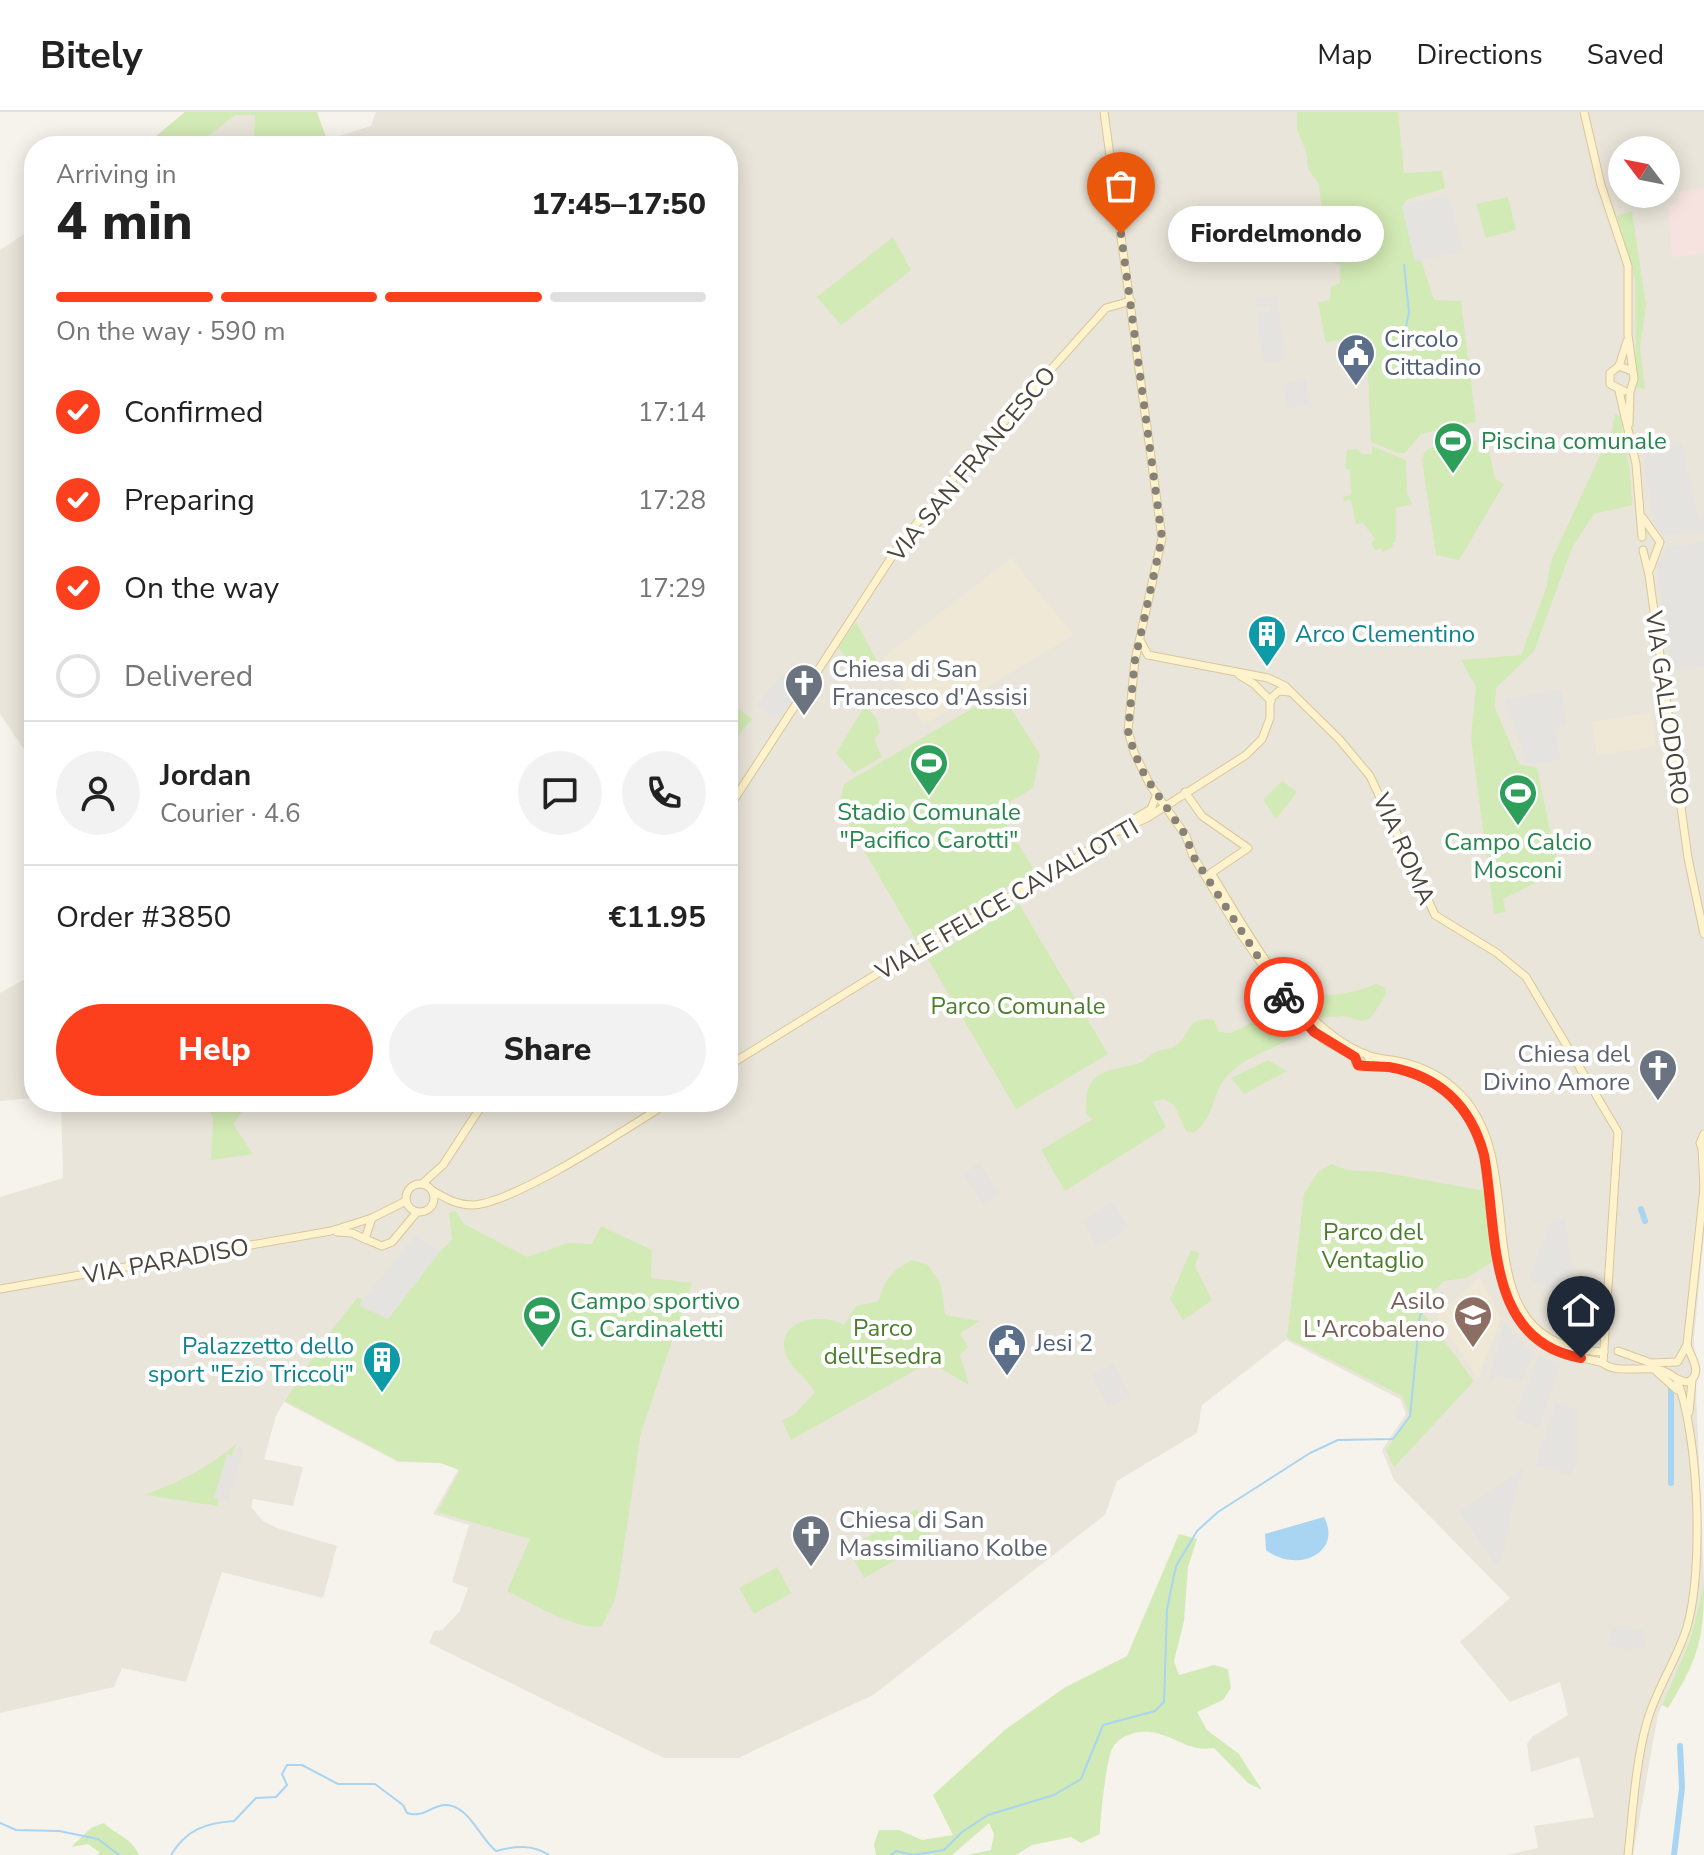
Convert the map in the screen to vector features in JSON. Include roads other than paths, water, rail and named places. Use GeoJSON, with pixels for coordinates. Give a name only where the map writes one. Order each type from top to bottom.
{"type":"FeatureCollection","features":[{"type":"Feature","properties":{"kind":"main road"},"geometry":{"type":"LineString","coordinates":[[1104,112],[1162,538],[1135,667],[1128,731],[1134,752],[1186,836],[1199,866],[1271,972],[1310,1017],[1338,1045],[1361,1055],[1417,1066],[1441,1078],[1460,1093],[1483,1126],[1510,1295],[1525,1330],[1548,1348],[1603,1363],[1609,1368],[1652,1369],[1692,1381]]}},
{"type":"Feature","properties":{"kind":"main road"},"geometry":{"type":"LineString","coordinates":[[1584,112],[1601,185],[1628,266],[1628,335],[1619,366],[1632,371]]}},
{"type":"Feature","properties":{"kind":"main road","name":"VIA SAN FRANCESCO"},"geometry":{"type":"LineString","coordinates":[[738,793],[900,544],[952,480],[1106,308],[1131,301]]}},
{"type":"Feature","properties":{"kind":"main road","name":"VIA GALLODORO"},"geometry":{"type":"LineString","coordinates":[[1628,335],[1634,379],[1629,424]]}},
{"type":"Feature","properties":{"kind":"main road","name":"VIA GALLODORO"},"geometry":{"type":"LineString","coordinates":[[1619,366],[1613,369],[1609,380],[1619,391],[1629,424],[1643,516],[1643,550],[1688,858],[1704,934]]}},
{"type":"Feature","properties":{"kind":"main road"},"geometry":{"type":"LineString","coordinates":[[1619,391],[1631,387]]}},
{"type":"Feature","properties":{"kind":"main road","name":"VIA GALLODORO"},"geometry":{"type":"LineString","coordinates":[[1643,516],[1660,542],[1654,552],[1649,575]]}},
{"type":"Feature","properties":{"kind":"main road"},"geometry":{"type":"LineString","coordinates":[[1642,537],[1652,534]]}},
{"type":"Feature","properties":{"kind":"main road"},"geometry":{"type":"LineString","coordinates":[[1643,550],[1654,552]]}},
{"type":"Feature","properties":{"kind":"main road"},"geometry":{"type":"LineString","coordinates":[[1141,642],[1148,655],[1238,674],[1271,701],[1279,691],[1290,692]]}},
{"type":"Feature","properties":{"kind":"main road"},"geometry":{"type":"LineString","coordinates":[[1135,667],[1148,655]]}},
{"type":"Feature","properties":{"kind":"main road","name":"VIA ROMA"},"geometry":{"type":"LineString","coordinates":[[1238,674],[1268,678],[1283,684],[1329,728],[1370,776],[1435,915],[1497,953],[1526,977],[1618,1132],[1603,1363]]}},
{"type":"Feature","properties":{"kind":"main road","name":"VIALE FELICE CAVALLOTTI"},"geometry":{"type":"LineString","coordinates":[[738,1060],[917,949],[1166,805],[1258,744],[1268,726],[1271,701]]}},
{"type":"Feature","properties":{"kind":"main road"},"geometry":{"type":"LineString","coordinates":[[1158,795],[1167,798],[1184,793],[1202,816],[1248,848],[1211,873],[1271,972]]}},
{"type":"Feature","properties":{"kind":"main road"},"geometry":{"type":"LineString","coordinates":[[1116,832],[1151,809],[1158,795]]}},
{"type":"Feature","properties":{"kind":"main road"},"geometry":{"type":"LineString","coordinates":[[1361,1055],[1367,1065]]}},
{"type":"Feature","properties":{"kind":"main road"},"geometry":{"type":"LineString","coordinates":[[1361,1055],[1358,1065],[1423,1076],[1456,1099],[1479,1135],[1492,1180]]}},
{"type":"Feature","properties":{"kind":"main road"},"geometry":{"type":"LineString","coordinates":[[429,1188],[477,1112]]}},
{"type":"Feature","properties":{"kind":"main road"},"geometry":{"type":"LineString","coordinates":[[417,1212],[406,1201],[409,1188],[429,1188],[455,1204],[477,1205],[516,1192],[652,1112]]}},
{"type":"Feature","properties":{"kind":"main road"},"geometry":{"type":"LineString","coordinates":[[1628,1855],[1641,1752],[1650,1713],[1686,1631],[1696,1586],[1697,1525],[1688,1423],[1673,1369],[1687,1345],[1704,1188],[1700,1140],[1704,1134]]}},
{"type":"Feature","properties":{"kind":"main road"},"geometry":{"type":"LineString","coordinates":[[331,1231],[352,1233],[382,1246],[392,1242],[417,1212],[430,1208],[434,1200],[429,1188]]}},
{"type":"Feature","properties":{"kind":"main road","name":"VIA PARADISO"},"geometry":{"type":"LineString","coordinates":[[0,1289],[331,1231],[372,1218],[406,1201]]}},
{"type":"Feature","properties":{"kind":"main road"},"geometry":{"type":"LineString","coordinates":[[365,1239],[372,1218]]}},
{"type":"Feature","properties":{"kind":"main road"},"geometry":{"type":"LineString","coordinates":[[1516,1310],[1535,1330],[1559,1345],[1617,1350],[1651,1363],[1692,1361]]}},
{"type":"Feature","properties":{"kind":"main road"},"geometry":{"type":"LineString","coordinates":[[1605,1327],[1621,1359],[1617,1366]]}},
{"type":"Feature","properties":{"kind":"main road"},"geometry":{"type":"LineString","coordinates":[[1687,1345],[1697,1370],[1692,1381],[1688,1423]]}},
{"type":"Feature","properties":{"kind":"main road"},"geometry":{"type":"LineString","coordinates":[[1652,1369],[1670,1380],[1684,1404]]}},
{"type":"Feature","properties":{"kind":"water"},"geometry":{"type":"Polygon","coordinates":[[[1324,1517],[1327,1541],[1314,1556],[1291,1560],[1266,1550],[1265,1534],[1324,1517]]]}},
{"type":"Feature","properties":{"kind":"waterway"},"geometry":{"type":"LineString","coordinates":[[1403,341],[1409,312],[1404,265]]}},
{"type":"Feature","properties":{"kind":"waterway"},"geometry":{"type":"LineString","coordinates":[[1641,1209],[1645,1221]]}},
{"type":"Feature","properties":{"kind":"waterway"},"geometry":{"type":"LineString","coordinates":[[891,1855],[896,1851],[913,1855],[944,1850],[962,1832],[988,1815],[1054,1795],[1081,1779],[1103,1725],[1155,1711],[1164,1702],[1167,1609],[1176,1566],[1197,1531],[1218,1512],[1310,1453],[1338,1440],[1393,1439],[1410,1416],[1420,1315],[1442,1293]]}},
{"type":"Feature","properties":{"kind":"waterway"},"geometry":{"type":"LineString","coordinates":[[1671,1389],[1671,1483]]}},
{"type":"Feature","properties":{"kind":"waterway"},"geometry":{"type":"LineString","coordinates":[[1674,1855],[1682,1788],[1680,1746]]}},
{"type":"Feature","properties":{"kind":"waterway"},"geometry":{"type":"LineString","coordinates":[[171,1855],[183,1839],[197,1829],[234,1821],[256,1798],[276,1797],[287,1785],[282,1774],[287,1765],[302,1765],[338,1784],[375,1784],[403,1805],[407,1813],[417,1814],[439,1806],[452,1806],[467,1816],[496,1851],[523,1847],[549,1855]]}},
{"type":"Feature","properties":{"kind":"waterway"},"geometry":{"type":"LineString","coordinates":[[0,1823],[16,1830],[59,1831],[98,1839],[119,1855]]}},
{"type":"Feature","properties":{"kind":"place","name":"Fiordelmondo"},"geometry":{"type":"Point","coordinates":[1121,234]}},
{"type":"Feature","properties":{"kind":"place","name":"Circolo Cittadino"},"geometry":{"type":"Point","coordinates":[1356,387]}},
{"type":"Feature","properties":{"kind":"place","name":"Piscina comunale"},"geometry":{"type":"Point","coordinates":[1453,475]}},
{"type":"Feature","properties":{"kind":"place","name":"Arco Clementino"},"geometry":{"type":"Point","coordinates":[1267,668]}},
{"type":"Feature","properties":{"kind":"place","name":"Chiesa di San Francesco d'Assisi"},"geometry":{"type":"Point","coordinates":[804,717]}},
{"type":"Feature","properties":{"kind":"place","name":"Stadio Comunale \"Pacifico Carotti\""},"geometry":{"type":"Point","coordinates":[929,797]}},
{"type":"Feature","properties":{"kind":"place","name":"Campo Calcio Mosconi"},"geometry":{"type":"Point","coordinates":[1518,827]}},
{"type":"Feature","properties":{"kind":"place","name":"Chiesa del Divino Amore"},"geometry":{"type":"Point","coordinates":[1658,1102]}},
{"type":"Feature","properties":{"kind":"place","name":"Campo sportivo G. Cardinaletti"},"geometry":{"type":"Point","coordinates":[542,1349]}},
{"type":"Feature","properties":{"kind":"place","name":"Asilo L'Arcobaleno"},"geometry":{"type":"Point","coordinates":[1473,1349]}},
{"type":"Feature","properties":{"kind":"place","name":"Jesi 2"},"geometry":{"type":"Point","coordinates":[1007,1377]}},
{"type":"Feature","properties":{"kind":"place","name":"Palazzetto dello sport \"Ezio Triccoli\""},"geometry":{"type":"Point","coordinates":[382,1394]}},
{"type":"Feature","properties":{"kind":"place","name":"Chiesa di San Massimiliano Kolbe"},"geometry":{"type":"Point","coordinates":[811,1568]}},
{"type":"Feature","properties":{"kind":"park label","name":"Parco Comunale"},"geometry":{"type":"Point","coordinates":[1018,1006]}},
{"type":"Feature","properties":{"kind":"park label","name":"Parco del Ventaglio"},"geometry":{"type":"Point","coordinates":[1373,1246]}},
{"type":"Feature","properties":{"kind":"park label","name":"Parco dell'Esedra"},"geometry":{"type":"Point","coordinates":[883,1342]}}]}
